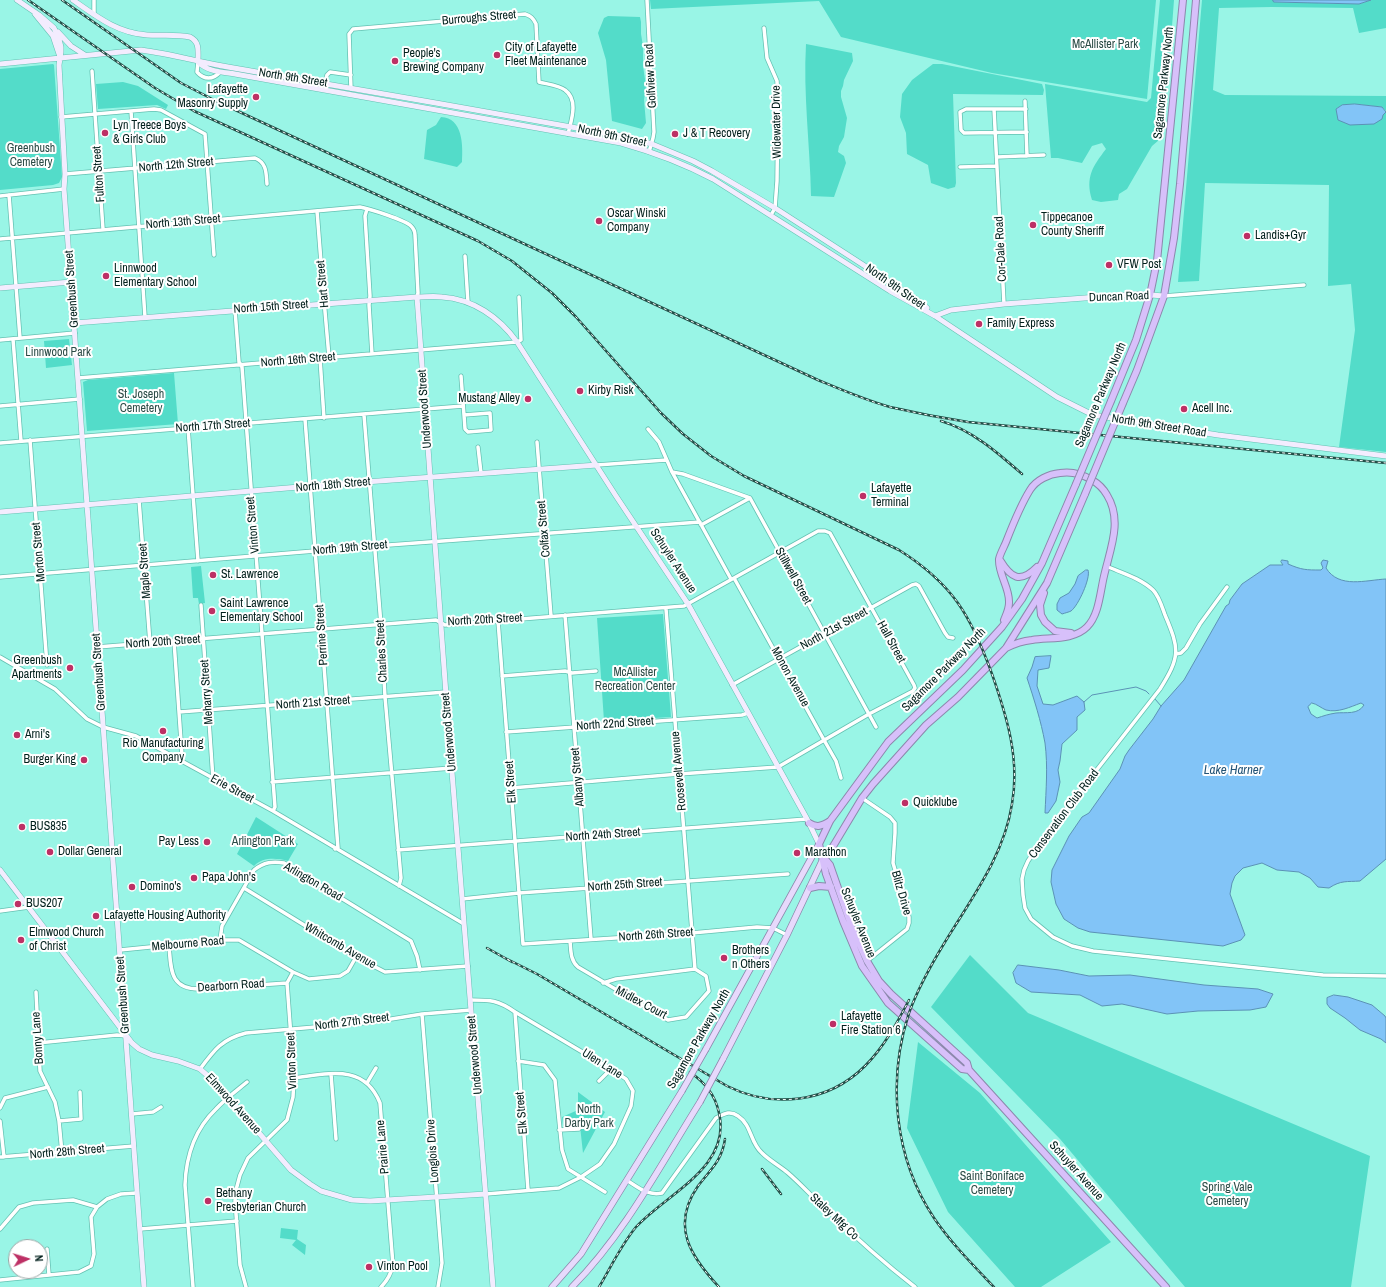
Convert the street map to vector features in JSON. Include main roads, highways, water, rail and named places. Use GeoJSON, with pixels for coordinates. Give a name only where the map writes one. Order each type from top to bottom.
{"type":"FeatureCollection","features":[{"type":"Feature","properties":{"kind":"highway","name":"Sagamore Parkway North"},"geometry":{"type":"LineString","coordinates":[[819,844],[830,821],[888,742],[963,670],[1002,627],[1022,599],[1042,562],[1076,484],[1136,340],[1150,295],[1157,261],[1183,0]]}},
{"type":"Feature","properties":{"kind":"highway","name":"Sagamore Parkway North"},"geometry":{"type":"LineString","coordinates":[[824,858],[832,848],[862,798],[873,784],[926,726],[958,697],[1006,648],[1047,583],[1137,370],[1164,296],[1174,238],[1180,184],[1196,0]]}},
{"type":"Feature","properties":{"kind":"highway"},"geometry":{"type":"LineString","coordinates":[[1002,627],[1010,603],[1000,568],[999,558],[1018,511],[1031,488],[1041,479],[1065,472],[1074,473],[1097,482],[1104,489],[1114,507],[1115,526],[1095,615],[1086,628],[1076,634],[1061,638],[1033,640],[1018,643],[1006,648]]}},
{"type":"Feature","properties":{"kind":"highway"},"geometry":{"type":"LineString","coordinates":[[999,558],[1006,570],[1012,576],[1021,577],[1030,574],[1042,562]]}},
{"type":"Feature","properties":{"kind":"highway"},"geometry":{"type":"LineString","coordinates":[[1047,583],[1040,606],[1041,615],[1045,622],[1055,631],[1076,634]]}},
{"type":"Feature","properties":{"kind":"highway"},"geometry":{"type":"LineString","coordinates":[[808,821],[816,826],[820,826],[830,821]]}},
{"type":"Feature","properties":{"kind":"highway","name":"Schuyler Avenue"},"geometry":{"type":"LineString","coordinates":[[819,844],[824,858],[826,874],[842,922],[862,966],[888,1003],[962,1069],[969,1070]]}},
{"type":"Feature","properties":{"kind":"highway","name":"Schuyler Avenue"},"geometry":{"type":"LineString","coordinates":[[824,858],[830,865],[846,913],[867,961],[880,981],[891,994],[967,1064],[969,1070],[1166,1287]]}},
{"type":"Feature","properties":{"kind":"highway"},"geometry":{"type":"LineString","coordinates":[[810,888],[819,886],[831,887]]}},
{"type":"Feature","properties":{"kind":"main road"},"geometry":{"type":"LineString","coordinates":[[16,0],[47,21],[71,46],[86,55]]}},
{"type":"Feature","properties":{"kind":"main road"},"geometry":{"type":"LineString","coordinates":[[73,0],[112,26],[128,32],[147,35],[190,37],[197,43],[198,62]]}},
{"type":"Feature","properties":{"kind":"main road"},"geometry":{"type":"LineString","coordinates":[[35,13],[37,18],[43,22],[53,36],[60,57]]}},
{"type":"Feature","properties":{"kind":"main road"},"geometry":{"type":"LineString","coordinates":[[54,28],[61,47],[60,57]]}},
{"type":"Feature","properties":{"kind":"main road","name":"North 9th Street"},"geometry":{"type":"LineString","coordinates":[[0,64],[142,50],[164,53],[198,62],[351,87],[622,136],[652,144],[712,170],[775,208],[916,299],[935,316]]}},
{"type":"Feature","properties":{"kind":"main road","name":"Greenbush Street"},"geometry":{"type":"LineString","coordinates":[[60,57],[61,117],[65,174],[64,190],[144,1287]]}},
{"type":"Feature","properties":{"kind":"main road","name":"North 9th Street"},"geometry":{"type":"LineString","coordinates":[[198,62],[204,67],[220,72],[621,143],[649,152],[702,173],[890,291],[935,316]]}},
{"type":"Feature","properties":{"kind":"main road"},"geometry":{"type":"LineString","coordinates":[[0,288],[71,282]]}},
{"type":"Feature","properties":{"kind":"main road","name":"Duncan Road"},"geometry":{"type":"LineString","coordinates":[[935,316],[951,310],[1004,304],[1138,294],[1164,296]]}},
{"type":"Feature","properties":{"kind":"main road","name":"North 15th Street"},"geometry":{"type":"LineString","coordinates":[[74,323],[417,297],[443,297],[468,303]]}},
{"type":"Feature","properties":{"kind":"main road","name":"Underwood Street"},"geometry":{"type":"LineString","coordinates":[[417,297],[446,692],[493,1287]]}},
{"type":"Feature","properties":{"kind":"main road","name":"Schuyler Avenue"},"geometry":{"type":"LineString","coordinates":[[468,303],[484,310],[496,318],[509,330],[518,342],[688,604],[808,821],[819,844]]}},
{"type":"Feature","properties":{"kind":"main road","name":"North 9th Street Road"},"geometry":{"type":"LineString","coordinates":[[935,316],[1046,390],[1093,415],[1218,435],[1386,456]]}},
{"type":"Feature","properties":{"kind":"main road","name":"North 18th Street"},"geometry":{"type":"LineString","coordinates":[[0,512],[310,486],[597,465]]}},
{"type":"Feature","properties":{"kind":"main road","name":"Sagamore Parkway North"},"geometry":{"type":"LineString","coordinates":[[552,1287],[581,1254],[628,1181],[706,1049],[819,844]]}},
{"type":"Feature","properties":{"kind":"main road","name":"Sagamore Parkway North"},"geometry":{"type":"LineString","coordinates":[[572,1287],[608,1244],[644,1191],[700,1102],[787,935],[824,858]]}},
{"type":"Feature","properties":{"kind":"main road","name":"Elmwood Avenue"},"geometry":{"type":"LineString","coordinates":[[0,870],[126,1036],[139,1049],[152,1055],[178,1061],[200,1069],[215,1082],[291,1170],[310,1184],[321,1191],[352,1200],[388,1201],[436,1196],[486,1194]]}},
{"type":"Feature","properties":{"kind":"water"},"geometry":{"type":"Polygon","coordinates":[[[1273,0],[1371,0],[1359,4],[1274,2],[1273,0]]]}},
{"type":"Feature","properties":{"kind":"water"},"geometry":{"type":"Polygon","coordinates":[[[1355,104],[1382,107],[1386,112],[1382,119],[1374,124],[1350,125],[1338,120],[1336,109],[1342,105],[1355,104]]]}},
{"type":"Feature","properties":{"kind":"water","name":"Lake Harner"},"geometry":{"type":"Polygon","coordinates":[[[1282,560],[1288,561],[1288,564],[1304,569],[1321,570],[1323,568],[1321,563],[1323,560],[1328,561],[1326,568],[1331,575],[1338,579],[1353,582],[1386,579],[1386,859],[1360,881],[1341,883],[1333,885],[1329,888],[1318,887],[1310,878],[1299,872],[1277,870],[1262,863],[1243,868],[1235,876],[1230,894],[1245,935],[1241,940],[1223,946],[1090,932],[1078,928],[1064,919],[1056,904],[1051,882],[1052,870],[1069,836],[1082,817],[1089,813],[1120,769],[1129,750],[1161,706],[1184,680],[1226,606],[1229,604],[1230,600],[1242,584],[1270,565],[1283,565],[1281,562],[1282,560]],[[1312,703],[1308,707],[1311,714],[1317,718],[1333,713],[1355,712],[1364,705],[1361,703],[1344,709],[1330,711],[1312,703]]]}},
{"type":"Feature","properties":{"kind":"water"},"geometry":{"type":"Polygon","coordinates":[[[1088,570],[1088,579],[1080,598],[1071,611],[1062,614],[1057,610],[1057,604],[1060,598],[1069,593],[1078,576],[1088,570]]]}},
{"type":"Feature","properties":{"kind":"water"},"geometry":{"type":"Polygon","coordinates":[[[1051,656],[1049,668],[1038,670],[1037,686],[1043,704],[1053,705],[1077,696],[1084,702],[1085,710],[1077,717],[1077,730],[1062,744],[1058,770],[1060,782],[1056,801],[1048,813],[1045,813],[1047,769],[1045,743],[1035,702],[1027,678],[1035,657],[1051,656]]]}},
{"type":"Feature","properties":{"kind":"water"},"geometry":{"type":"Polygon","coordinates":[[[1018,965],[1059,970],[1089,976],[1130,975],[1204,985],[1258,989],[1273,994],[1266,1007],[1250,1010],[1198,1011],[1167,1014],[1122,1004],[1102,1006],[1080,995],[1031,992],[1016,983],[1013,973],[1018,965]]]}},
{"type":"Feature","properties":{"kind":"water"},"geometry":{"type":"Polygon","coordinates":[[[1334,995],[1348,997],[1372,1005],[1385,1016],[1386,1043],[1381,1039],[1360,1030],[1330,1008],[1327,1004],[1327,998],[1334,995]]]}},
{"type":"Feature","properties":{"kind":"waterway"},"geometry":{"type":"LineString","coordinates":[[1084,702],[1092,695],[1136,687],[1146,691],[1149,694]]}},
{"type":"Feature","properties":{"kind":"waterway"},"geometry":{"type":"LineString","coordinates":[[1155,699],[1161,706]]}},
{"type":"Feature","properties":{"kind":"railway"},"geometry":{"type":"LineString","coordinates":[[28,0],[155,88],[194,111],[478,241],[512,261],[552,293],[576,317],[661,413],[683,434],[711,456],[744,476],[899,550],[918,563],[933,576],[947,589],[958,603],[968,618],[984,653],[1003,706],[1011,738],[1014,787],[1008,823],[994,859],[976,893],[935,959],[909,1013],[902,1039],[898,1065],[898,1118],[910,1170],[921,1195],[934,1218],[962,1254],[994,1287]]}},
{"type":"Feature","properties":{"kind":"railway"},"geometry":{"type":"LineString","coordinates":[[62,0],[181,83],[216,101],[818,380],[854,395],[890,407],[968,422],[1386,463]]}},
{"type":"Feature","properties":{"kind":"railway"},"geometry":{"type":"LineString","coordinates":[[941,421],[974,436],[994,450],[1022,474]]}},
{"type":"Feature","properties":{"kind":"railway"},"geometry":{"type":"LineString","coordinates":[[487,948],[512,962]]}},
{"type":"Feature","properties":{"kind":"railway"},"geometry":{"type":"LineString","coordinates":[[507,959],[537,974],[727,1086],[763,1098],[781,1100],[817,1095],[834,1088],[850,1078],[872,1059],[895,1026],[909,1000]]}},
{"type":"Feature","properties":{"kind":"railway"},"geometry":{"type":"LineString","coordinates":[[599,1287],[621,1249],[636,1227],[694,1178],[716,1149],[720,1132],[719,1113],[715,1100],[709,1090],[690,1072]]}},
{"type":"Feature","properties":{"kind":"railway"},"geometry":{"type":"LineString","coordinates":[[719,1287],[700,1264],[693,1252],[685,1228],[686,1214],[690,1201],[698,1186],[718,1159],[725,1139]]}},
{"type":"Feature","properties":{"kind":"railway"},"geometry":{"type":"LineString","coordinates":[[762,1169],[781,1194]]}},
{"type":"Feature","properties":{"kind":"place","name":"City of Lafayette Fleet Maintenance"},"geometry":{"type":"Point","coordinates":[497,55]}},
{"type":"Feature","properties":{"kind":"place","name":"People's Brewing Company"},"geometry":{"type":"Point","coordinates":[395,61]}},
{"type":"Feature","properties":{"kind":"place","name":"Lafayette Masonry Supply"},"geometry":{"type":"Point","coordinates":[256,97]}},
{"type":"Feature","properties":{"kind":"place","name":"Lyn Treece Boys & Girls Club"},"geometry":{"type":"Point","coordinates":[105,133]}},
{"type":"Feature","properties":{"kind":"place","name":"J & T Recovery"},"geometry":{"type":"Point","coordinates":[675,134]}},
{"type":"Feature","properties":{"kind":"place","name":"Oscar Winski Company"},"geometry":{"type":"Point","coordinates":[599,221]}},
{"type":"Feature","properties":{"kind":"place","name":"Tippecanoe County Sheriff"},"geometry":{"type":"Point","coordinates":[1033,225]}},
{"type":"Feature","properties":{"kind":"place","name":"Landis+Gyr"},"geometry":{"type":"Point","coordinates":[1247,236]}},
{"type":"Feature","properties":{"kind":"place","name":"VFW Post"},"geometry":{"type":"Point","coordinates":[1109,265]}},
{"type":"Feature","properties":{"kind":"place","name":"Linnwood Elementary School"},"geometry":{"type":"Point","coordinates":[106,276]}},
{"type":"Feature","properties":{"kind":"place","name":"Family Express"},"geometry":{"type":"Point","coordinates":[979,324]}},
{"type":"Feature","properties":{"kind":"place","name":"Kirby Risk"},"geometry":{"type":"Point","coordinates":[580,391]}},
{"type":"Feature","properties":{"kind":"place","name":"Mustang Alley"},"geometry":{"type":"Point","coordinates":[528,399]}},
{"type":"Feature","properties":{"kind":"place","name":"Acell Inc."},"geometry":{"type":"Point","coordinates":[1184,409]}},
{"type":"Feature","properties":{"kind":"place","name":"Lafayette Terminal"},"geometry":{"type":"Point","coordinates":[863,496]}},
{"type":"Feature","properties":{"kind":"place","name":"St. Lawrence"},"geometry":{"type":"Point","coordinates":[213,575]}},
{"type":"Feature","properties":{"kind":"place","name":"Saint Lawrence Elementary School"},"geometry":{"type":"Point","coordinates":[212,611]}},
{"type":"Feature","properties":{"kind":"place","name":"Greenbush Apartments"},"geometry":{"type":"Point","coordinates":[70,668]}},
{"type":"Feature","properties":{"kind":"place","name":"Rio Manufacturing Company"},"geometry":{"type":"Point","coordinates":[163,731]}},
{"type":"Feature","properties":{"kind":"place","name":"Arni's"},"geometry":{"type":"Point","coordinates":[17,735]}},
{"type":"Feature","properties":{"kind":"place","name":"Burger King"},"geometry":{"type":"Point","coordinates":[84,760]}},
{"type":"Feature","properties":{"kind":"place","name":"Quicklube"},"geometry":{"type":"Point","coordinates":[905,803]}},
{"type":"Feature","properties":{"kind":"place","name":"BUS835"},"geometry":{"type":"Point","coordinates":[22,827]}},
{"type":"Feature","properties":{"kind":"place","name":"Pay Less"},"geometry":{"type":"Point","coordinates":[207,842]}},
{"type":"Feature","properties":{"kind":"place","name":"Dollar General"},"geometry":{"type":"Point","coordinates":[50,852]}},
{"type":"Feature","properties":{"kind":"place","name":"Marathon"},"geometry":{"type":"Point","coordinates":[797,853]}},
{"type":"Feature","properties":{"kind":"place","name":"Papa John's"},"geometry":{"type":"Point","coordinates":[194,878]}},
{"type":"Feature","properties":{"kind":"place","name":"Domino's"},"geometry":{"type":"Point","coordinates":[132,887]}},
{"type":"Feature","properties":{"kind":"place","name":"BUS207"},"geometry":{"type":"Point","coordinates":[18,904]}},
{"type":"Feature","properties":{"kind":"place","name":"Lafayette Housing Authority"},"geometry":{"type":"Point","coordinates":[96,916]}},
{"type":"Feature","properties":{"kind":"place","name":"Elmwood Church of Christ"},"geometry":{"type":"Point","coordinates":[21,940]}},
{"type":"Feature","properties":{"kind":"place","name":"Brothers n Others"},"geometry":{"type":"Point","coordinates":[724,958]}},
{"type":"Feature","properties":{"kind":"place","name":"Lafayette Fire Station 6"},"geometry":{"type":"Point","coordinates":[833,1024]}},
{"type":"Feature","properties":{"kind":"place","name":"Bethany Presbyterian Church"},"geometry":{"type":"Point","coordinates":[208,1201]}},
{"type":"Feature","properties":{"kind":"place","name":"Vinton Pool"},"geometry":{"type":"Point","coordinates":[369,1267]}},
{"type":"Feature","properties":{"kind":"park label","name":"McAllister Park"},"geometry":{"type":"Point","coordinates":[1105,45]}},
{"type":"Feature","properties":{"kind":"park label","name":"Greenbush Cemetery"},"geometry":{"type":"Point","coordinates":[31,156]}},
{"type":"Feature","properties":{"kind":"park label","name":"Linnwood Park"},"geometry":{"type":"Point","coordinates":[58,353]}},
{"type":"Feature","properties":{"kind":"park label","name":"St. Joseph Cemetery"},"geometry":{"type":"Point","coordinates":[141,402]}},
{"type":"Feature","properties":{"kind":"park label","name":"McAllister Recreation Center"},"geometry":{"type":"Point","coordinates":[635,680]}},
{"type":"Feature","properties":{"kind":"park label","name":"Arlington Park"},"geometry":{"type":"Point","coordinates":[263,842]}},
{"type":"Feature","properties":{"kind":"park label","name":"North Darby Park"},"geometry":{"type":"Point","coordinates":[589,1117]}},
{"type":"Feature","properties":{"kind":"park label","name":"Saint Boniface Cemetery"},"geometry":{"type":"Point","coordinates":[992,1184]}},
{"type":"Feature","properties":{"kind":"park label","name":"Spring Vale Cemetery"},"geometry":{"type":"Point","coordinates":[1227,1195]}}]}
